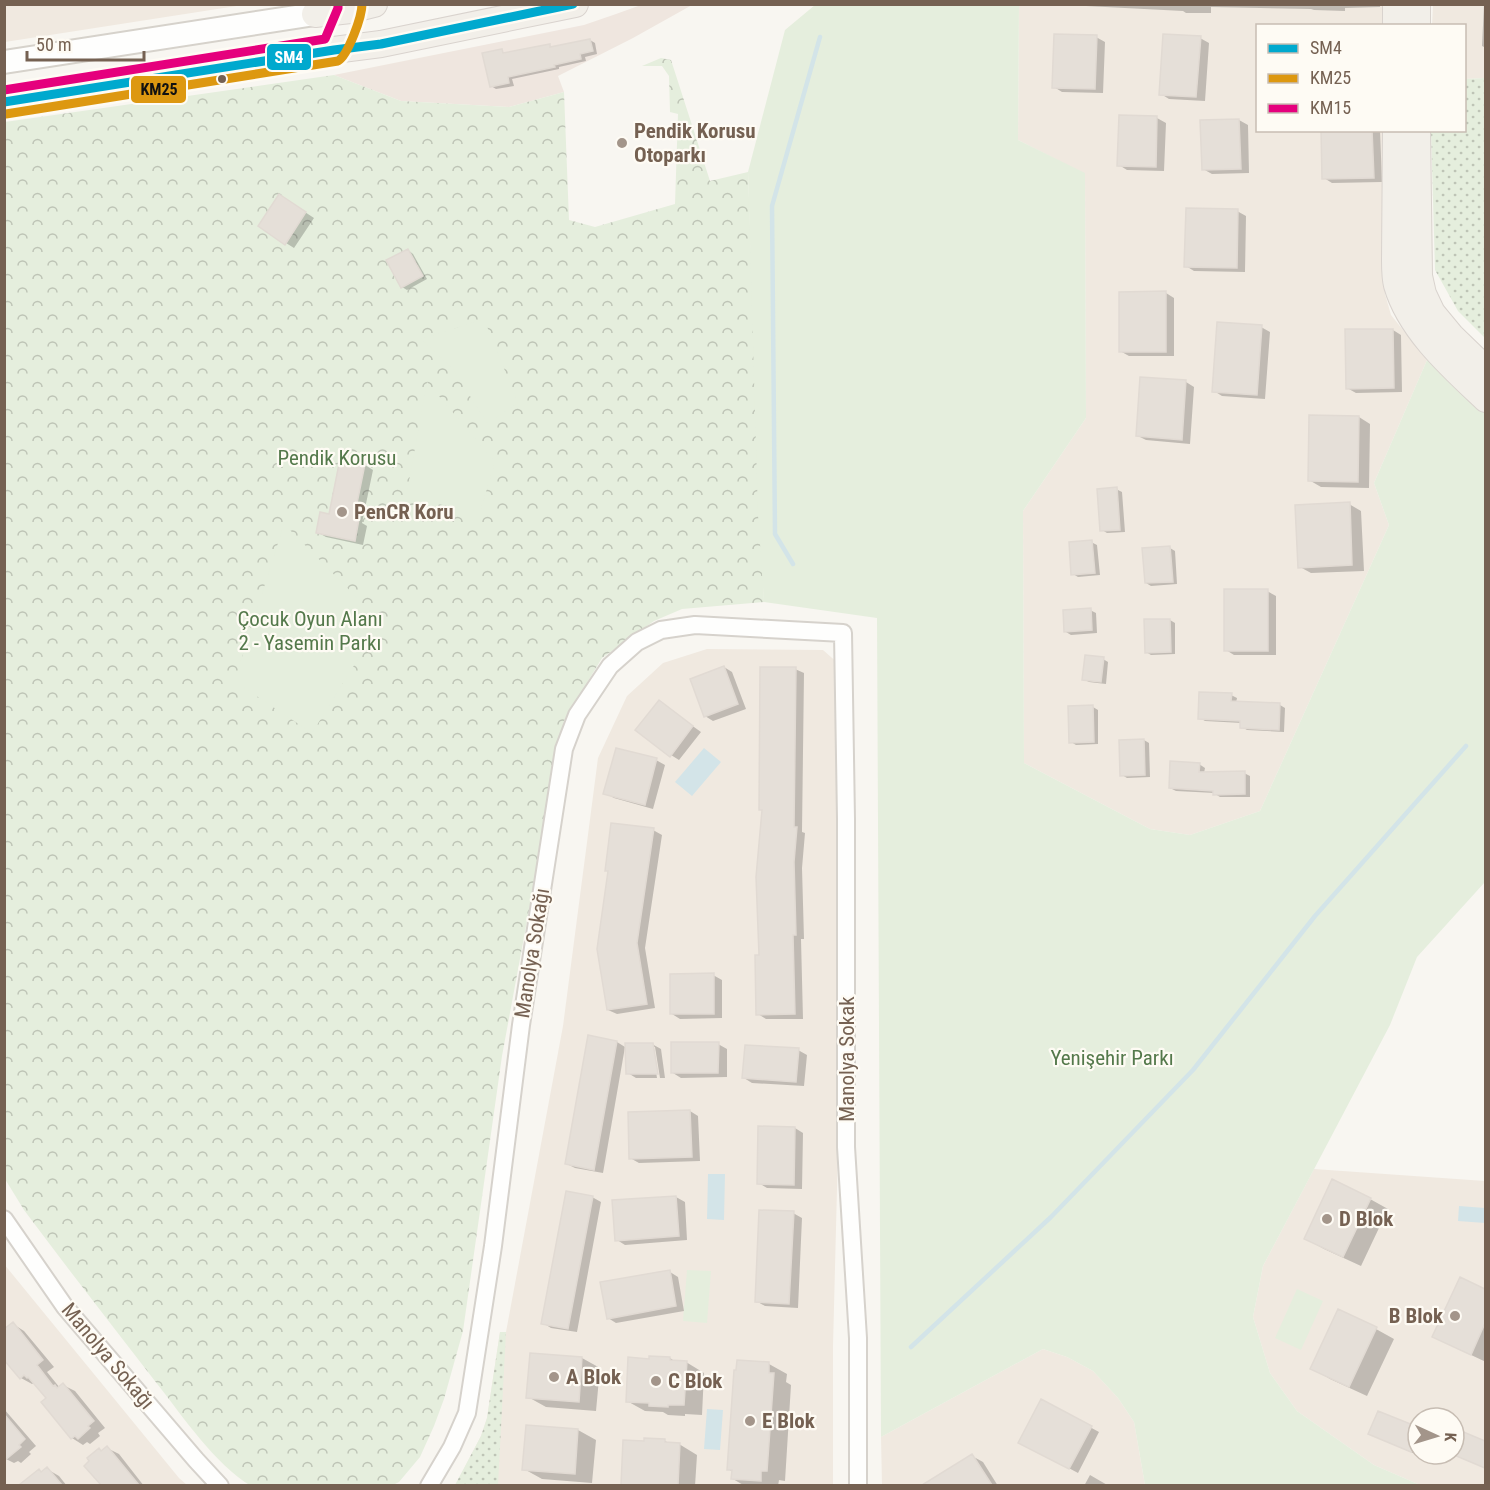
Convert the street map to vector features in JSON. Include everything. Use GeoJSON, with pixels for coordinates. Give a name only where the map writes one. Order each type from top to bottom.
{"type":"FeatureCollection","features":[{"type":"Feature","properties":{"kind":"main road"},"geometry":{"type":"LineString","coordinates":[[4,102],[381,44],[575,4]]}},
{"type":"Feature","properties":{"kind":"main road"},"geometry":{"type":"LineString","coordinates":[[1396,4],[1396,24]]}},
{"type":"Feature","properties":{"kind":"main road"},"geometry":{"type":"LineString","coordinates":[[1417,4],[1417,24]]}},
{"type":"Feature","properties":{"kind":"main road"},"geometry":{"type":"LineString","coordinates":[[334,50],[358,6]]}},
{"type":"Feature","properties":{"kind":"main road"},"geometry":{"type":"LineString","coordinates":[[4,62],[316,9],[358,6]]}},
{"type":"Feature","properties":{"kind":"main road"},"geometry":{"type":"LineString","coordinates":[[316,9],[334,50]]}},
{"type":"Feature","properties":{"kind":"main road"},"geometry":{"type":"LineString","coordinates":[[1396,132],[1396,282],[1402,301],[1412,321],[1485,399]]}},
{"type":"Feature","properties":{"kind":"main road"},"geometry":{"type":"LineString","coordinates":[[1417,132],[1419,276],[1423,294],[1432,313],[1485,370]]}},
{"type":"Feature","properties":{"kind":"street","name":"Manolya Sokağı"},"geometry":{"type":"LineString","coordinates":[[429,1485],[452,1447],[467,1413],[493,1246],[521,1025],[562,761],[564,749],[577,715],[610,666],[637,642],[662,630],[695,625],[843,633]]}},
{"type":"Feature","properties":{"kind":"street","name":"Manolya Sokak"},"geometry":{"type":"LineString","coordinates":[[843,633],[847,957],[846,1148],[858,1338],[858,1485]]}},
{"type":"Feature","properties":{"kind":"street","name":"Manolya Sokağı"},"geometry":{"type":"LineString","coordinates":[[4,1219],[65,1307],[220,1485]]}},
{"type":"Feature","properties":{"kind":"shaded area"},"geometry":{"type":"Polygon","coordinates":[[[5,4],[243,4],[243,5],[5,42],[5,4]]]}},
{"type":"Feature","properties":{"kind":"shaded area"},"geometry":{"type":"Polygon","coordinates":[[[641,5],[692,5],[558,76],[564,92],[509,107],[401,101],[334,75],[584,25],[641,5]]]}},
{"type":"Feature","properties":{"kind":"shaded area"},"geometry":{"type":"Polygon","coordinates":[[[1019,5],[1383,5],[1383,24],[1256,24],[1256,132],[1383,132],[1385,294],[1391,315],[1427,360],[1374,483],[1389,525],[1260,811],[1190,835],[1150,829],[1024,763],[1023,511],[1086,418],[1085,174],[1018,140],[1019,5]]]}},
{"type":"Feature","properties":{"kind":"shaded area"},"geometry":{"type":"Polygon","coordinates":[[[1433,5],[1485,5],[1485,78],[1466,79],[1466,24],[1432,24],[1433,5]]]}},
{"type":"Feature","properties":{"kind":"shaded area"},"geometry":{"type":"Polygon","coordinates":[[[707,649],[823,650],[839,664],[841,1030],[833,1347],[833,1485],[455,1486],[481,1436],[487,1418],[500,1332],[506,1332],[563,1026],[598,758],[627,696],[663,663],[707,649]]]}},
{"type":"Feature","properties":{"kind":"shaded area"},"geometry":{"type":"Polygon","coordinates":[[[704,748],[721,762],[692,796],[675,782],[704,748]]]}},
{"type":"Feature","properties":{"kind":"shaded area"},"geometry":{"type":"Polygon","coordinates":[[[1314,1169],[1485,1181],[1485,1485],[1420,1485],[1374,1465],[1297,1411],[1270,1373],[1253,1317],[1263,1266],[1314,1169]]]}},
{"type":"Feature","properties":{"kind":"shaded area"},"geometry":{"type":"Polygon","coordinates":[[[708,1174],[725,1174],[724,1220],[707,1219],[708,1174]]]}},
{"type":"Feature","properties":{"kind":"shaded area"},"geometry":{"type":"Polygon","coordinates":[[[1459,1206],[1485,1208],[1485,1223],[1458,1221],[1459,1206]]]}},
{"type":"Feature","properties":{"kind":"shaded area"},"geometry":{"type":"Polygon","coordinates":[[[4,1264],[179,1478],[187,1485],[5,1485],[4,1264]]]}},
{"type":"Feature","properties":{"kind":"shaded area"},"geometry":{"type":"Polygon","coordinates":[[[1043,1349],[1067,1357],[1093,1371],[1118,1398],[1134,1422],[1145,1485],[882,1485],[881,1437],[1043,1349]]]}},
{"type":"Feature","properties":{"kind":"shaded area"},"geometry":{"type":"Polygon","coordinates":[[[707,1409],[723,1410],[720,1450],[704,1449],[707,1409]]]}},
{"type":"Feature","properties":{"kind":"green space","name":"Yenişehir Parkı"},"geometry":{"type":"Polygon","coordinates":[[[815,5],[1019,5],[1018,140],[1085,173],[1086,418],[1023,511],[1024,763],[1150,829],[1190,835],[1260,811],[1389,525],[1374,483],[1427,360],[1485,401],[1485,882],[1417,957],[1390,1025],[1263,1266],[1253,1317],[1270,1373],[1297,1411],[1374,1465],[1420,1485],[1145,1485],[1134,1422],[1118,1398],[1093,1371],[1067,1357],[1043,1349],[881,1437],[877,618],[764,602],[758,515],[748,172],[785,30],[815,5]]]}},
{"type":"Feature","properties":{"kind":"green space","name":"Pendik Korusu"},"geometry":{"type":"Polygon","coordinates":[[[661,58],[671,60],[710,181],[748,172],[764,602],[682,609],[654,621],[602,658],[564,721],[502,1056],[463,1331],[444,1399],[420,1457],[399,1482],[393,1485],[251,1486],[212,1453],[189,1425],[24,1210],[5,1179],[5,122],[334,75],[401,101],[509,107],[564,92],[569,220],[595,227],[675,204],[678,114],[670,112],[669,76],[662,66],[642,66],[661,58]]]}},
{"type":"Feature","properties":{"kind":"green space"},"geometry":{"type":"Polygon","coordinates":[[[1486,78],[1485,338],[1458,311],[1435,270],[1431,132],[1466,132],[1466,79],[1486,78]]]}},
{"type":"Feature","properties":{"kind":"green space"},"geometry":{"type":"Polygon","coordinates":[[[484,319],[518,403],[487,423],[453,369],[421,339],[484,319]]]}},
{"type":"Feature","properties":{"kind":"green space"},"geometry":{"type":"Polygon","coordinates":[[[427,382],[495,462],[480,512],[406,498],[427,382]]]}},
{"type":"Feature","properties":{"kind":"green space","name":"Çocuk Oyun Alanı 2 - Yasemin Parkı"},"geometry":{"type":"Polygon","coordinates":[[[284,524],[381,622],[312,733],[243,687],[237,673],[284,524]]]}},
{"type":"Feature","properties":{"kind":"green space"},"geometry":{"type":"Polygon","coordinates":[[[687,1270],[711,1271],[707,1323],[683,1321],[687,1270]]]}},
{"type":"Feature","properties":{"kind":"green space"},"geometry":{"type":"Polygon","coordinates":[[[1297,1289],[1323,1301],[1301,1350],[1275,1338],[1297,1289]]]}},
{"type":"Feature","properties":{"kind":"green space"},"geometry":{"type":"Polygon","coordinates":[[[500,1332],[506,1332],[498,1485],[455,1485],[481,1436],[487,1418],[500,1332]]]}},
{"type":"Feature","properties":{"kind":"building"},"geometry":{"type":"Polygon","coordinates":[[[1054,34],[1097,35],[1095,89],[1052,88],[1054,34]]]}},
{"type":"Feature","properties":{"kind":"building"},"geometry":{"type":"Polygon","coordinates":[[[1163,34],[1201,36],[1196,97],[1159,95],[1163,34]]]}},
{"type":"Feature","properties":{"kind":"building"},"geometry":{"type":"Polygon","coordinates":[[[590,39],[593,51],[580,54],[581,59],[508,77],[509,83],[490,87],[482,53],[502,49],[503,53],[550,44],[550,47],[590,39]]]}},
{"type":"Feature","properties":{"kind":"building"},"geometry":{"type":"Polygon","coordinates":[[[1119,115],[1157,116],[1156,167],[1117,166],[1119,115]]]}},
{"type":"Feature","properties":{"kind":"building"},"geometry":{"type":"Polygon","coordinates":[[[1239,119],[1241,169],[1202,170],[1200,120],[1239,119]]]}},
{"type":"Feature","properties":{"kind":"building"},"geometry":{"type":"Polygon","coordinates":[[[1321,132],[1372,132],[1374,178],[1322,179],[1321,132]]]}},
{"type":"Feature","properties":{"kind":"building"},"geometry":{"type":"Polygon","coordinates":[[[279,194],[306,212],[285,245],[258,226],[279,194]]]}},
{"type":"Feature","properties":{"kind":"building"},"geometry":{"type":"Polygon","coordinates":[[[1186,208],[1238,209],[1237,268],[1184,267],[1186,208]]]}},
{"type":"Feature","properties":{"kind":"building"},"geometry":{"type":"Polygon","coordinates":[[[408,249],[423,276],[401,288],[386,260],[408,249]]]}},
{"type":"Feature","properties":{"kind":"building"},"geometry":{"type":"Polygon","coordinates":[[[1166,291],[1166,352],[1119,352],[1119,292],[1166,291]]]}},
{"type":"Feature","properties":{"kind":"building"},"geometry":{"type":"Polygon","coordinates":[[[1217,322],[1262,325],[1257,395],[1212,392],[1217,322]]]}},
{"type":"Feature","properties":{"kind":"building"},"geometry":{"type":"Polygon","coordinates":[[[1345,329],[1393,329],[1394,388],[1346,389],[1345,329]]]}},
{"type":"Feature","properties":{"kind":"building"},"geometry":{"type":"Polygon","coordinates":[[[1140,377],[1186,380],[1182,440],[1136,436],[1140,377]]]}},
{"type":"Feature","properties":{"kind":"building"},"geometry":{"type":"Polygon","coordinates":[[[1309,415],[1359,416],[1358,482],[1308,481],[1309,415]]]}},
{"type":"Feature","properties":{"kind":"building"},"geometry":{"type":"Polygon","coordinates":[[[340,459],[365,464],[354,518],[359,519],[355,541],[316,533],[320,512],[329,514],[340,459]]]}},
{"type":"Feature","properties":{"kind":"building"},"geometry":{"type":"Polygon","coordinates":[[[1117,487],[1120,530],[1100,531],[1097,489],[1117,487]]]}},
{"type":"Feature","properties":{"kind":"building"},"geometry":{"type":"Polygon","coordinates":[[[1350,502],[1352,565],[1298,568],[1295,505],[1350,502]]]}},
{"type":"Feature","properties":{"kind":"building"},"geometry":{"type":"Polygon","coordinates":[[[1092,540],[1095,573],[1071,575],[1069,542],[1092,540]]]}},
{"type":"Feature","properties":{"kind":"building"},"geometry":{"type":"Polygon","coordinates":[[[1170,546],[1173,582],[1145,583],[1142,548],[1170,546]]]}},
{"type":"Feature","properties":{"kind":"building"},"geometry":{"type":"Polygon","coordinates":[[[1224,589],[1268,589],[1268,651],[1224,651],[1224,589]]]}},
{"type":"Feature","properties":{"kind":"building"},"geometry":{"type":"Polygon","coordinates":[[[1091,608],[1092,630],[1064,632],[1063,610],[1091,608]]]}},
{"type":"Feature","properties":{"kind":"building"},"geometry":{"type":"Polygon","coordinates":[[[1144,619],[1170,619],[1171,652],[1145,653],[1144,619]]]}},
{"type":"Feature","properties":{"kind":"building"},"geometry":{"type":"Polygon","coordinates":[[[1085,655],[1104,657],[1101,682],[1082,680],[1085,655]]]}},
{"type":"Feature","properties":{"kind":"building"},"geometry":{"type":"Polygon","coordinates":[[[724,666],[738,704],[704,717],[690,679],[724,666]]]}},
{"type":"Feature","properties":{"kind":"building"},"geometry":{"type":"Polygon","coordinates":[[[760,667],[796,667],[794,827],[797,827],[794,862],[796,935],[793,935],[795,1014],[756,1015],[755,955],[759,955],[756,877],[762,810],[759,810],[760,667]]]}},
{"type":"Feature","properties":{"kind":"building"},"geometry":{"type":"Polygon","coordinates":[[[1199,692],[1232,693],[1231,701],[1280,703],[1279,730],[1240,728],[1240,721],[1198,719],[1199,692]]]}},
{"type":"Feature","properties":{"kind":"building"},"geometry":{"type":"Polygon","coordinates":[[[659,700],[693,726],[670,757],[635,730],[659,700]]]}},
{"type":"Feature","properties":{"kind":"building"},"geometry":{"type":"Polygon","coordinates":[[[1093,705],[1094,742],[1069,743],[1068,706],[1093,705]]]}},
{"type":"Feature","properties":{"kind":"building"},"geometry":{"type":"Polygon","coordinates":[[[1144,739],[1145,775],[1120,776],[1119,740],[1144,739]]]}},
{"type":"Feature","properties":{"kind":"building"},"geometry":{"type":"Polygon","coordinates":[[[616,748],[657,758],[645,805],[603,794],[616,748]]]}},
{"type":"Feature","properties":{"kind":"building"},"geometry":{"type":"Polygon","coordinates":[[[1170,761],[1200,763],[1199,772],[1245,771],[1245,794],[1213,795],[1213,791],[1169,788],[1170,761]]]}},
{"type":"Feature","properties":{"kind":"building"},"geometry":{"type":"Polygon","coordinates":[[[611,823],[654,828],[637,943],[647,1004],[607,1010],[597,949],[608,871],[605,871],[611,823]]]}},
{"type":"Feature","properties":{"kind":"building"},"geometry":{"type":"Polygon","coordinates":[[[714,973],[714,1014],[670,1014],[670,974],[714,973]]]}},
{"type":"Feature","properties":{"kind":"building"},"geometry":{"type":"Polygon","coordinates":[[[588,1035],[617,1041],[594,1170],[565,1164],[588,1035]]]}},
{"type":"Feature","properties":{"kind":"building"},"geometry":{"type":"Polygon","coordinates":[[[671,1042],[719,1042],[718,1073],[671,1073],[671,1042]]]}},
{"type":"Feature","properties":{"kind":"building"},"geometry":{"type":"Polygon","coordinates":[[[625,1043],[653,1043],[658,1074],[626,1074],[625,1043]]]}},
{"type":"Feature","properties":{"kind":"building"},"geometry":{"type":"Polygon","coordinates":[[[745,1045],[799,1048],[796,1082],[742,1078],[745,1045]]]}},
{"type":"Feature","properties":{"kind":"building"},"geometry":{"type":"Polygon","coordinates":[[[690,1110],[692,1157],[629,1159],[628,1112],[690,1110]]]}},
{"type":"Feature","properties":{"kind":"building"},"geometry":{"type":"Polygon","coordinates":[[[758,1126],[795,1127],[794,1185],[757,1184],[758,1126]]]}},
{"type":"Feature","properties":{"kind":"building","name":"D Blok"},"geometry":{"type":"Polygon","coordinates":[[[1332,1179],[1371,1198],[1343,1257],[1304,1239],[1332,1179]]]}},
{"type":"Feature","properties":{"kind":"building"},"geometry":{"type":"Polygon","coordinates":[[[566,1191],[593,1196],[568,1329],[541,1324],[566,1191]]]}},
{"type":"Feature","properties":{"kind":"building"},"geometry":{"type":"Polygon","coordinates":[[[676,1196],[679,1236],[615,1241],[612,1200],[676,1196]]]}},
{"type":"Feature","properties":{"kind":"building"},"geometry":{"type":"Polygon","coordinates":[[[759,1210],[794,1211],[789,1304],[755,1302],[759,1210]]]}},
{"type":"Feature","properties":{"kind":"building"},"geometry":{"type":"Polygon","coordinates":[[[670,1270],[676,1306],[607,1319],[600,1282],[670,1270]]]}},
{"type":"Feature","properties":{"kind":"building","name":"B Blok"},"geometry":{"type":"Polygon","coordinates":[[[1460,1277],[1485,1289],[1485,1323],[1471,1355],[1432,1337],[1460,1277]]]}},
{"type":"Feature","properties":{"kind":"building"},"geometry":{"type":"Polygon","coordinates":[[[1338,1309],[1377,1327],[1349,1387],[1310,1369],[1338,1309]]]}},
{"type":"Feature","properties":{"kind":"building"},"geometry":{"type":"Polygon","coordinates":[[[13,1322],[43,1360],[37,1365],[53,1386],[57,1388],[63,1383],[94,1421],[78,1439],[75,1436],[71,1439],[41,1402],[46,1398],[28,1377],[24,1375],[20,1379],[4,1360],[4,1329],[13,1322]]]}},
{"type":"Feature","properties":{"kind":"building","name":"A Blok"},"geometry":{"type":"Polygon","coordinates":[[[530,1353],[582,1357],[579,1402],[526,1398],[530,1353]]]}},
{"type":"Feature","properties":{"kind":"building","name":"C Blok"},"geometry":{"type":"Polygon","coordinates":[[[649,1356],[687,1361],[684,1405],[668,1405],[668,1407],[626,1402],[628,1357],[649,1359],[649,1356]]]}},
{"type":"Feature","properties":{"kind":"building","name":"E Blok"},"geometry":{"type":"Polygon","coordinates":[[[737,1360],[769,1362],[769,1373],[774,1373],[767,1471],[761,1471],[761,1481],[731,1479],[732,1470],[727,1470],[734,1370],[736,1370],[737,1360]]]}},
{"type":"Feature","properties":{"kind":"building"},"geometry":{"type":"Polygon","coordinates":[[[1041,1399],[1092,1426],[1069,1469],[1018,1443],[1041,1399]]]}},
{"type":"Feature","properties":{"kind":"building"},"geometry":{"type":"Polygon","coordinates":[[[1378,1411],[1406,1422],[1406,1450],[1368,1434],[1378,1411]]]}},
{"type":"Feature","properties":{"kind":"building"},"geometry":{"type":"Polygon","coordinates":[[[4,1414],[25,1439],[19,1445],[21,1447],[4,1461],[4,1414]]]}},
{"type":"Feature","properties":{"kind":"building"},"geometry":{"type":"Polygon","coordinates":[[[526,1425],[578,1429],[575,1474],[522,1470],[526,1425]]]}},
{"type":"Feature","properties":{"kind":"building"},"geometry":{"type":"Polygon","coordinates":[[[1466,1433],[1485,1441],[1485,1468],[1466,1460],[1466,1433]]]}},
{"type":"Feature","properties":{"kind":"building"},"geometry":{"type":"Polygon","coordinates":[[[644,1438],[665,1439],[665,1442],[680,1443],[678,1485],[621,1485],[623,1440],[644,1441],[644,1438]]]}},
{"type":"Feature","properties":{"kind":"building"},"geometry":{"type":"Polygon","coordinates":[[[107,1446],[139,1485],[101,1485],[84,1466],[89,1461],[87,1458],[99,1448],[101,1451],[107,1446]]]}},
{"type":"Feature","properties":{"kind":"building"},"geometry":{"type":"Polygon","coordinates":[[[972,1454],[992,1485],[922,1485],[972,1454]]]}},
{"type":"Feature","properties":{"kind":"building"},"geometry":{"type":"Polygon","coordinates":[[[47,1467],[62,1485],[19,1485],[39,1469],[41,1472],[47,1467]]]}},
{"type":"Feature","properties":{"kind":"waterway"},"geometry":{"type":"LineString","coordinates":[[793,564],[775,534],[772,206],[820,37]]}},
{"type":"Feature","properties":{"kind":"waterway"},"geometry":{"type":"LineString","coordinates":[[911,1347],[1051,1217],[1193,1070],[1315,916],[1466,746]]}},
{"type":"Feature","properties":{"kind":"transit line","name":"KM15"},"geometry":{"type":"LineString","coordinates":[[4,90],[325,39],[338,4]]}},
{"type":"Feature","properties":{"kind":"transit line","name":"KM25"},"geometry":{"type":"LineString","coordinates":[[6,114],[338,61],[354,35],[362,4]]}},
{"type":"Feature","properties":{"kind":"transit line","name":"SM4"},"geometry":{"type":"LineString","coordinates":[[4,102],[381,44],[573,4]]}},
{"type":"Feature","properties":{"kind":"place","name":"Pendik Korusu Otoparkı"},"geometry":{"type":"Point","coordinates":[622,143]}},
{"type":"Feature","properties":{"kind":"place","name":"PenCR Koru"},"geometry":{"type":"Point","coordinates":[342,512]}},
{"type":"Feature","properties":{"kind":"place","name":"D Blok"},"geometry":{"type":"Point","coordinates":[1327,1219]}},
{"type":"Feature","properties":{"kind":"place","name":"B Blok"},"geometry":{"type":"Point","coordinates":[1455,1316]}},
{"type":"Feature","properties":{"kind":"place","name":"A Blok"},"geometry":{"type":"Point","coordinates":[554,1377]}},
{"type":"Feature","properties":{"kind":"place","name":"C Blok"},"geometry":{"type":"Point","coordinates":[656,1381]}},
{"type":"Feature","properties":{"kind":"place","name":"E Blok"},"geometry":{"type":"Point","coordinates":[750,1421]}}]}
